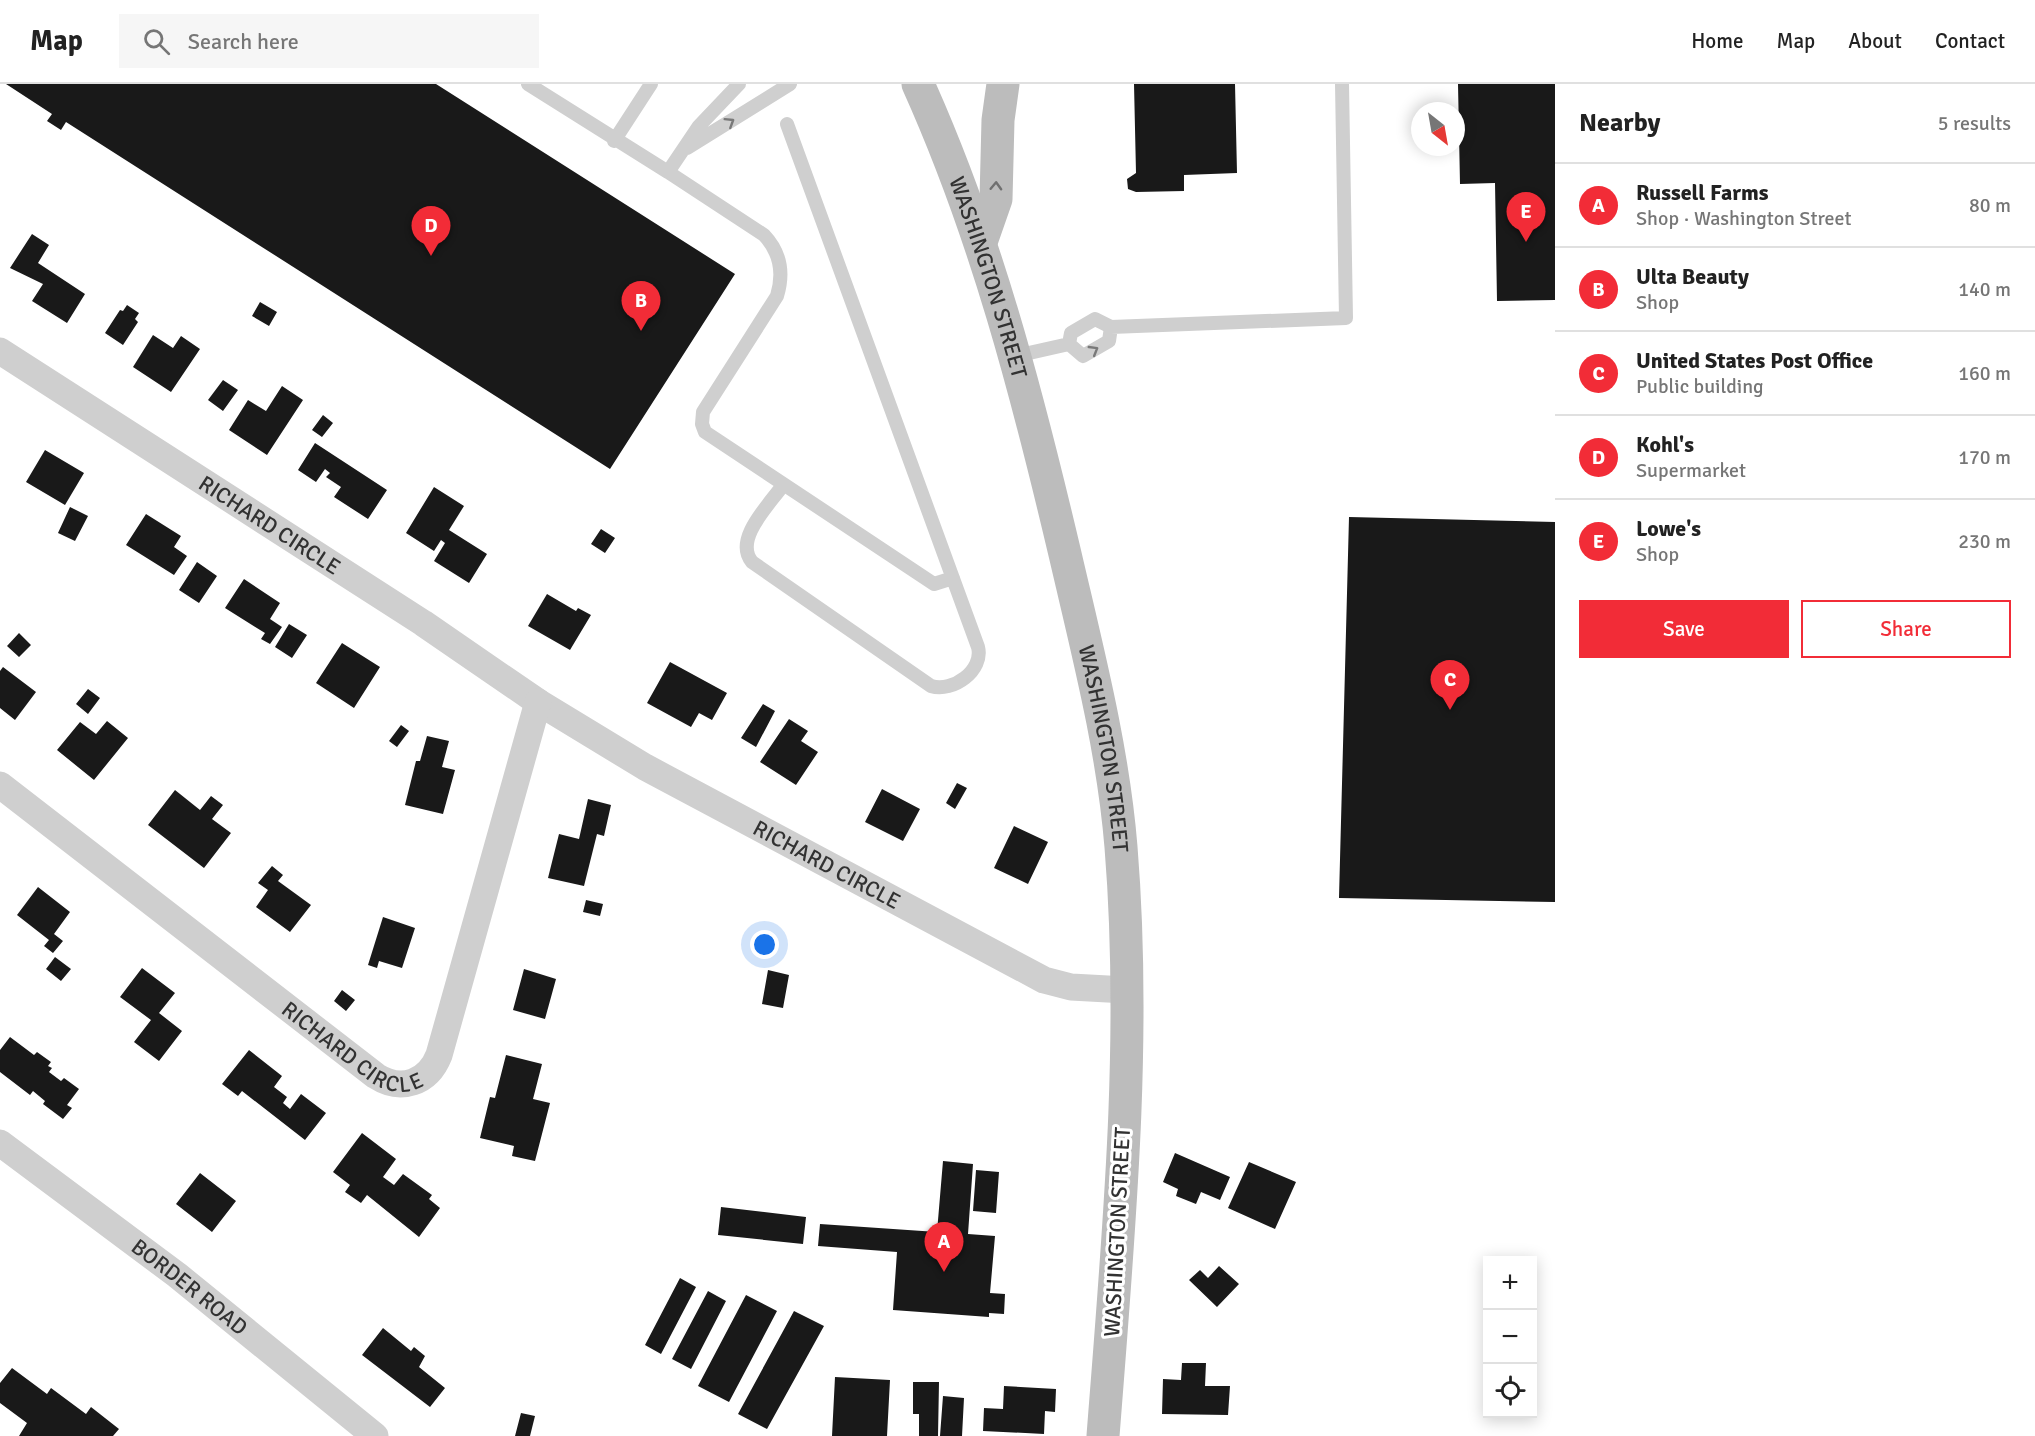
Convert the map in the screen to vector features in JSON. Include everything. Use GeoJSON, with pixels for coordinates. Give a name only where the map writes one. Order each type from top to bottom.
{"type":"FeatureCollection","features":[{"type":"Feature","properties":{"kind":"main road","name":"WASHINGTON STREET"},"geometry":{"type":"LineString","coordinates":[[918,84],[981,242],[1016,356],[1076,603],[1110,769],[1120,844],[1126,1040],[1118,1244],[1103,1436]]}},
{"type":"Feature","properties":{"kind":"main road"},"geometry":{"type":"LineString","coordinates":[[981,242],[996,199],[998,120],[1004,84]]}},
{"type":"Feature","properties":{"kind":"street","name":"RICHARD CIRCLE"},"geometry":{"type":"LineString","coordinates":[[0,351],[423,623],[538,702],[645,767],[1044,980],[1071,987],[1125,990]]}},
{"type":"Feature","properties":{"kind":"street","name":"RICHARD CIRCLE"},"geometry":{"type":"LineString","coordinates":[[0,785],[376,1076],[394,1084],[407,1084],[424,1077],[434,1067],[439,1055],[538,702]]}},
{"type":"Feature","properties":{"kind":"street","name":"BORDER ROAD"},"geometry":{"type":"LineString","coordinates":[[0,1143],[177,1275],[375,1436]]}},
{"type":"Feature","properties":{"kind":"lane"},"geometry":{"type":"LineString","coordinates":[[528,84],[764,235],[778,255],[781,272],[777,296],[705,407],[703,428],[711,438],[934,584],[953,578]]}},
{"type":"Feature","properties":{"kind":"lane"},"geometry":{"type":"LineString","coordinates":[[614,141],[651,84]]}},
{"type":"Feature","properties":{"kind":"lane"},"geometry":{"type":"LineString","coordinates":[[668,172],[699,126],[739,84]]}},
{"type":"Feature","properties":{"kind":"lane"},"geometry":{"type":"LineString","coordinates":[[681,153],[790,84]]}},
{"type":"Feature","properties":{"kind":"lane"},"geometry":{"type":"LineString","coordinates":[[1069,344],[1071,333],[1095,320],[1111,327],[1346,318],[1342,84]]}},
{"type":"Feature","properties":{"kind":"lane"},"geometry":{"type":"LineString","coordinates":[[783,485],[747,537],[745,546],[749,558],[928,684],[939,688],[950,686],[970,673],[979,659],[978,647],[787,124]]}},
{"type":"Feature","properties":{"kind":"lane"},"geometry":{"type":"LineString","coordinates":[[1069,344],[1083,356],[1109,341],[1111,327]]}},
{"type":"Feature","properties":{"kind":"lane"},"geometry":{"type":"LineString","coordinates":[[1016,356],[1069,344]]}},
{"type":"Feature","properties":{"kind":"building"},"geometry":{"type":"Polygon","coordinates":[[[6,84],[436,84],[735,274],[610,469],[66,122],[61,130],[47,121],[52,114],[6,84]]]}},
{"type":"Feature","properties":{"kind":"building"},"geometry":{"type":"Polygon","coordinates":[[[1134,84],[1235,84],[1237,173],[1184,175],[1184,191],[1136,192],[1128,189],[1127,179],[1136,173],[1134,84]]]}},
{"type":"Feature","properties":{"kind":"building"},"geometry":{"type":"Polygon","coordinates":[[[1458,84],[1555,84],[1555,300],[1497,301],[1495,183],[1460,184],[1459,156],[1465,156],[1465,102],[1458,102],[1458,84]]]}},
{"type":"Feature","properties":{"kind":"building"},"geometry":{"type":"Polygon","coordinates":[[[32,234],[49,245],[38,263],[85,294],[67,323],[32,301],[43,284],[10,268],[32,234]]]}},
{"type":"Feature","properties":{"kind":"building"},"geometry":{"type":"Polygon","coordinates":[[[260,302],[277,312],[269,326],[252,316],[260,302]]]}},
{"type":"Feature","properties":{"kind":"building"},"geometry":{"type":"Polygon","coordinates":[[[127,305],[139,313],[135,319],[138,322],[123,345],[105,333],[120,310],[123,311],[127,305]]]}},
{"type":"Feature","properties":{"kind":"building"},"geometry":{"type":"Polygon","coordinates":[[[153,335],[173,348],[181,336],[200,349],[171,392],[133,367],[153,335]]]}},
{"type":"Feature","properties":{"kind":"building"},"geometry":{"type":"Polygon","coordinates":[[[223,380],[238,390],[223,411],[208,400],[223,380]]]}},
{"type":"Feature","properties":{"kind":"building"},"geometry":{"type":"Polygon","coordinates":[[[282,386],[303,400],[267,455],[229,430],[248,400],[266,411],[282,386]]]}},
{"type":"Feature","properties":{"kind":"building"},"geometry":{"type":"Polygon","coordinates":[[[323,415],[333,423],[322,437],[312,430],[323,415]]]}},
{"type":"Feature","properties":{"kind":"building"},"geometry":{"type":"Polygon","coordinates":[[[315,443],[387,490],[368,519],[334,497],[341,487],[326,477],[330,473],[325,469],[316,482],[298,470],[315,443]]]}},
{"type":"Feature","properties":{"kind":"building"},"geometry":{"type":"Polygon","coordinates":[[[45,450],[84,473],[65,505],[26,482],[45,450]]]}},
{"type":"Feature","properties":{"kind":"building"},"geometry":{"type":"Polygon","coordinates":[[[434,487],[464,506],[449,530],[487,554],[469,583],[434,561],[445,543],[441,540],[434,551],[406,533],[434,487]]]}},
{"type":"Feature","properties":{"kind":"building"},"geometry":{"type":"Polygon","coordinates":[[[70,507],[88,516],[75,541],[58,533],[70,507]]]}},
{"type":"Feature","properties":{"kind":"building"},"geometry":{"type":"Polygon","coordinates":[[[146,514],[181,536],[174,547],[187,556],[174,575],[126,545],[146,514]]]}},
{"type":"Feature","properties":{"kind":"building"},"geometry":{"type":"Polygon","coordinates":[[[1349,517],[1555,522],[1555,902],[1339,898],[1349,517]]]}},
{"type":"Feature","properties":{"kind":"building"},"geometry":{"type":"Polygon","coordinates":[[[601,529],[615,538],[605,553],[591,544],[601,529]]]}},
{"type":"Feature","properties":{"kind":"building"},"geometry":{"type":"Polygon","coordinates":[[[197,562],[217,576],[199,603],[179,590],[197,562]]]}},
{"type":"Feature","properties":{"kind":"building"},"geometry":{"type":"Polygon","coordinates":[[[244,579],[280,603],[270,619],[282,627],[270,644],[261,639],[265,633],[225,608],[244,579]]]}},
{"type":"Feature","properties":{"kind":"building"},"geometry":{"type":"Polygon","coordinates":[[[547,594],[576,611],[578,608],[591,615],[570,650],[528,626],[547,594]]]}},
{"type":"Feature","properties":{"kind":"building"},"geometry":{"type":"Polygon","coordinates":[[[289,624],[307,635],[292,658],[275,647],[289,624]]]}},
{"type":"Feature","properties":{"kind":"building"},"geometry":{"type":"Polygon","coordinates":[[[19,633],[31,645],[19,657],[7,646],[19,633]]]}},
{"type":"Feature","properties":{"kind":"building"},"geometry":{"type":"Polygon","coordinates":[[[342,643],[380,667],[354,708],[316,683],[342,643]]]}},
{"type":"Feature","properties":{"kind":"building"},"geometry":{"type":"Polygon","coordinates":[[[670,662],[727,693],[712,720],[699,713],[691,727],[647,703],[670,662]]]}},
{"type":"Feature","properties":{"kind":"building"},"geometry":{"type":"Polygon","coordinates":[[[3,667],[36,692],[15,720],[0,708],[0,671],[3,667]]]}},
{"type":"Feature","properties":{"kind":"building"},"geometry":{"type":"Polygon","coordinates":[[[88,689],[100,698],[88,714],[76,704],[88,689]]]}},
{"type":"Feature","properties":{"kind":"building"},"geometry":{"type":"Polygon","coordinates":[[[763,704],[775,711],[756,747],[741,738],[763,704]]]}},
{"type":"Feature","properties":{"kind":"building"},"geometry":{"type":"Polygon","coordinates":[[[789,719],[808,731],[801,741],[818,752],[796,785],[760,762],[789,719]]]}},
{"type":"Feature","properties":{"kind":"building"},"geometry":{"type":"Polygon","coordinates":[[[107,721],[128,738],[94,780],[57,750],[80,722],[96,734],[107,721]]]}},
{"type":"Feature","properties":{"kind":"building"},"geometry":{"type":"Polygon","coordinates":[[[401,725],[409,731],[397,747],[389,741],[401,725]]]}},
{"type":"Feature","properties":{"kind":"building"},"geometry":{"type":"Polygon","coordinates":[[[427,736],[449,741],[442,767],[455,770],[443,814],[405,805],[416,761],[420,761],[427,736]]]}},
{"type":"Feature","properties":{"kind":"building"},"geometry":{"type":"Polygon","coordinates":[[[957,783],[967,788],[955,809],[946,803],[957,783]]]}},
{"type":"Feature","properties":{"kind":"building"},"geometry":{"type":"Polygon","coordinates":[[[882,789],[920,809],[903,841],[865,822],[882,789]]]}},
{"type":"Feature","properties":{"kind":"building"},"geometry":{"type":"Polygon","coordinates":[[[175,790],[200,810],[211,796],[223,805],[212,819],[231,833],[204,868],[148,825],[175,790]]]}},
{"type":"Feature","properties":{"kind":"building"},"geometry":{"type":"Polygon","coordinates":[[[588,799],[611,805],[604,836],[597,834],[584,886],[548,878],[559,834],[579,839],[588,799]]]}},
{"type":"Feature","properties":{"kind":"building"},"geometry":{"type":"Polygon","coordinates":[[[1014,826],[1048,842],[1028,884],[994,868],[1014,826]]]}},
{"type":"Feature","properties":{"kind":"building"},"geometry":{"type":"Polygon","coordinates":[[[272,866],[283,875],[278,881],[311,905],[290,932],[256,907],[268,890],[258,883],[272,866]]]}},
{"type":"Feature","properties":{"kind":"building"},"geometry":{"type":"Polygon","coordinates":[[[38,887],[70,912],[54,934],[63,941],[53,953],[44,946],[49,940],[17,915],[38,887]]]}},
{"type":"Feature","properties":{"kind":"building"},"geometry":{"type":"Polygon","coordinates":[[[586,900],[603,904],[600,916],[583,912],[586,900]]]}},
{"type":"Feature","properties":{"kind":"building"},"geometry":{"type":"Polygon","coordinates":[[[383,917],[415,928],[402,968],[379,961],[377,968],[368,965],[383,917]]]}},
{"type":"Feature","properties":{"kind":"building"},"geometry":{"type":"Polygon","coordinates":[[[55,957],[71,969],[61,981],[46,969],[55,957]]]}},
{"type":"Feature","properties":{"kind":"building"},"geometry":{"type":"Polygon","coordinates":[[[142,968],[175,993],[159,1013],[182,1031],[159,1061],[134,1042],[151,1020],[120,997],[142,968]]]}},
{"type":"Feature","properties":{"kind":"building"},"geometry":{"type":"Polygon","coordinates":[[[524,969],[556,979],[545,1019],[513,1010],[524,969]]]}},
{"type":"Feature","properties":{"kind":"building"},"geometry":{"type":"Polygon","coordinates":[[[768,970],[789,975],[783,1008],[762,1004],[768,970]]]}},
{"type":"Feature","properties":{"kind":"building"},"geometry":{"type":"Polygon","coordinates":[[[342,990],[355,1000],[346,1011],[334,1001],[342,990]]]}},
{"type":"Feature","properties":{"kind":"building"},"geometry":{"type":"Polygon","coordinates":[[[10,1037],[34,1055],[37,1052],[51,1062],[48,1066],[52,1068],[49,1072],[61,1081],[64,1078],[79,1089],[67,1105],[72,1108],[63,1119],[43,1104],[45,1101],[33,1091],[30,1095],[0,1072],[0,1050],[10,1037]]]}},
{"type":"Feature","properties":{"kind":"building"},"geometry":{"type":"Polygon","coordinates":[[[249,1050],[282,1076],[274,1087],[287,1097],[283,1103],[290,1109],[301,1094],[326,1113],[305,1140],[242,1091],[238,1096],[222,1084],[249,1050]]]}},
{"type":"Feature","properties":{"kind":"building"},"geometry":{"type":"Polygon","coordinates":[[[506,1055],[542,1064],[533,1099],[550,1103],[535,1161],[512,1156],[514,1146],[480,1138],[490,1097],[495,1098],[506,1055]]]}},
{"type":"Feature","properties":{"kind":"building"},"geometry":{"type":"Polygon","coordinates":[[[362,1133],[396,1159],[383,1177],[394,1185],[403,1174],[432,1195],[429,1199],[440,1208],[419,1237],[367,1195],[361,1203],[345,1192],[350,1185],[333,1172],[362,1133]]]}},
{"type":"Feature","properties":{"kind":"building"},"geometry":{"type":"Polygon","coordinates":[[[1175,1153],[1230,1177],[1220,1200],[1201,1192],[1196,1204],[1176,1196],[1178,1189],[1163,1182],[1175,1153]]]}},
{"type":"Feature","properties":{"kind":"building"},"geometry":{"type":"Polygon","coordinates":[[[943,1161],[973,1164],[968,1234],[995,1236],[990,1293],[1005,1294],[1004,1314],[989,1313],[989,1317],[893,1310],[897,1252],[818,1246],[820,1224],[937,1232],[943,1161]]]}},
{"type":"Feature","properties":{"kind":"building"},"geometry":{"type":"Polygon","coordinates":[[[1249,1162],[1296,1182],[1275,1229],[1228,1208],[1249,1162]]]}},
{"type":"Feature","properties":{"kind":"building"},"geometry":{"type":"Polygon","coordinates":[[[976,1170],[999,1172],[996,1213],[973,1211],[976,1170]]]}},
{"type":"Feature","properties":{"kind":"building"},"geometry":{"type":"Polygon","coordinates":[[[200,1173],[236,1201],[212,1232],[176,1204],[200,1173]]]}},
{"type":"Feature","properties":{"kind":"building"},"geometry":{"type":"Polygon","coordinates":[[[721,1207],[806,1217],[803,1244],[718,1235],[721,1207]]]}},
{"type":"Feature","properties":{"kind":"building"},"geometry":{"type":"Polygon","coordinates":[[[1219,1266],[1239,1284],[1217,1307],[1189,1280],[1200,1270],[1208,1278],[1219,1266]]]}},
{"type":"Feature","properties":{"kind":"building"},"geometry":{"type":"Polygon","coordinates":[[[680,1278],[696,1287],[661,1354],[645,1345],[680,1278]]]}},
{"type":"Feature","properties":{"kind":"building"},"geometry":{"type":"Polygon","coordinates":[[[708,1291],[726,1301],[691,1369],[672,1359],[708,1291]]]}},
{"type":"Feature","properties":{"kind":"building"},"geometry":{"type":"Polygon","coordinates":[[[746,1295],[777,1311],[729,1402],[698,1386],[746,1295]]]}},
{"type":"Feature","properties":{"kind":"building"},"geometry":{"type":"Polygon","coordinates":[[[794,1311],[824,1326],[767,1429],[738,1414],[794,1311]]]}},
{"type":"Feature","properties":{"kind":"building"},"geometry":{"type":"Polygon","coordinates":[[[383,1328],[411,1351],[414,1347],[425,1356],[419,1367],[445,1388],[430,1407],[362,1355],[383,1328]]]}},
{"type":"Feature","properties":{"kind":"building"},"geometry":{"type":"Polygon","coordinates":[[[1182,1363],[1206,1363],[1205,1386],[1230,1386],[1228,1415],[1162,1414],[1163,1379],[1181,1380],[1182,1363]]]}},
{"type":"Feature","properties":{"kind":"building"},"geometry":{"type":"Polygon","coordinates":[[[12,1368],[47,1394],[51,1388],[86,1414],[91,1407],[119,1429],[113,1436],[19,1436],[27,1423],[0,1403],[0,1383],[12,1368]]]}},
{"type":"Feature","properties":{"kind":"building"},"geometry":{"type":"Polygon","coordinates":[[[835,1377],[890,1380],[887,1436],[832,1436],[835,1377]]]}},
{"type":"Feature","properties":{"kind":"building"},"geometry":{"type":"Polygon","coordinates":[[[913,1382],[939,1382],[938,1436],[919,1436],[919,1414],[913,1414],[913,1382]]]}},
{"type":"Feature","properties":{"kind":"building"},"geometry":{"type":"Polygon","coordinates":[[[1004,1386],[1056,1389],[1055,1412],[1045,1411],[1044,1434],[983,1431],[984,1408],[1003,1409],[1004,1386]]]}},
{"type":"Feature","properties":{"kind":"building"},"geometry":{"type":"Polygon","coordinates":[[[943,1396],[964,1398],[962,1436],[940,1436],[943,1396]]]}},
{"type":"Feature","properties":{"kind":"building"},"geometry":{"type":"Polygon","coordinates":[[[521,1413],[535,1416],[530,1436],[515,1436],[521,1413]]]}},
{"type":"Feature","properties":{"kind":"place","name":"Lowe's"},"geometry":{"type":"Point","coordinates":[1526,242]}},
{"type":"Feature","properties":{"kind":"place","name":"Kohl's"},"geometry":{"type":"Point","coordinates":[431,256]}},
{"type":"Feature","properties":{"kind":"place","name":"Ulta Beauty"},"geometry":{"type":"Point","coordinates":[641,331]}},
{"type":"Feature","properties":{"kind":"place","name":"United States Post Office"},"geometry":{"type":"Point","coordinates":[1450,710]}},
{"type":"Feature","properties":{"kind":"place","name":"Russell Farms"},"geometry":{"type":"Point","coordinates":[944,1272]}}]}
